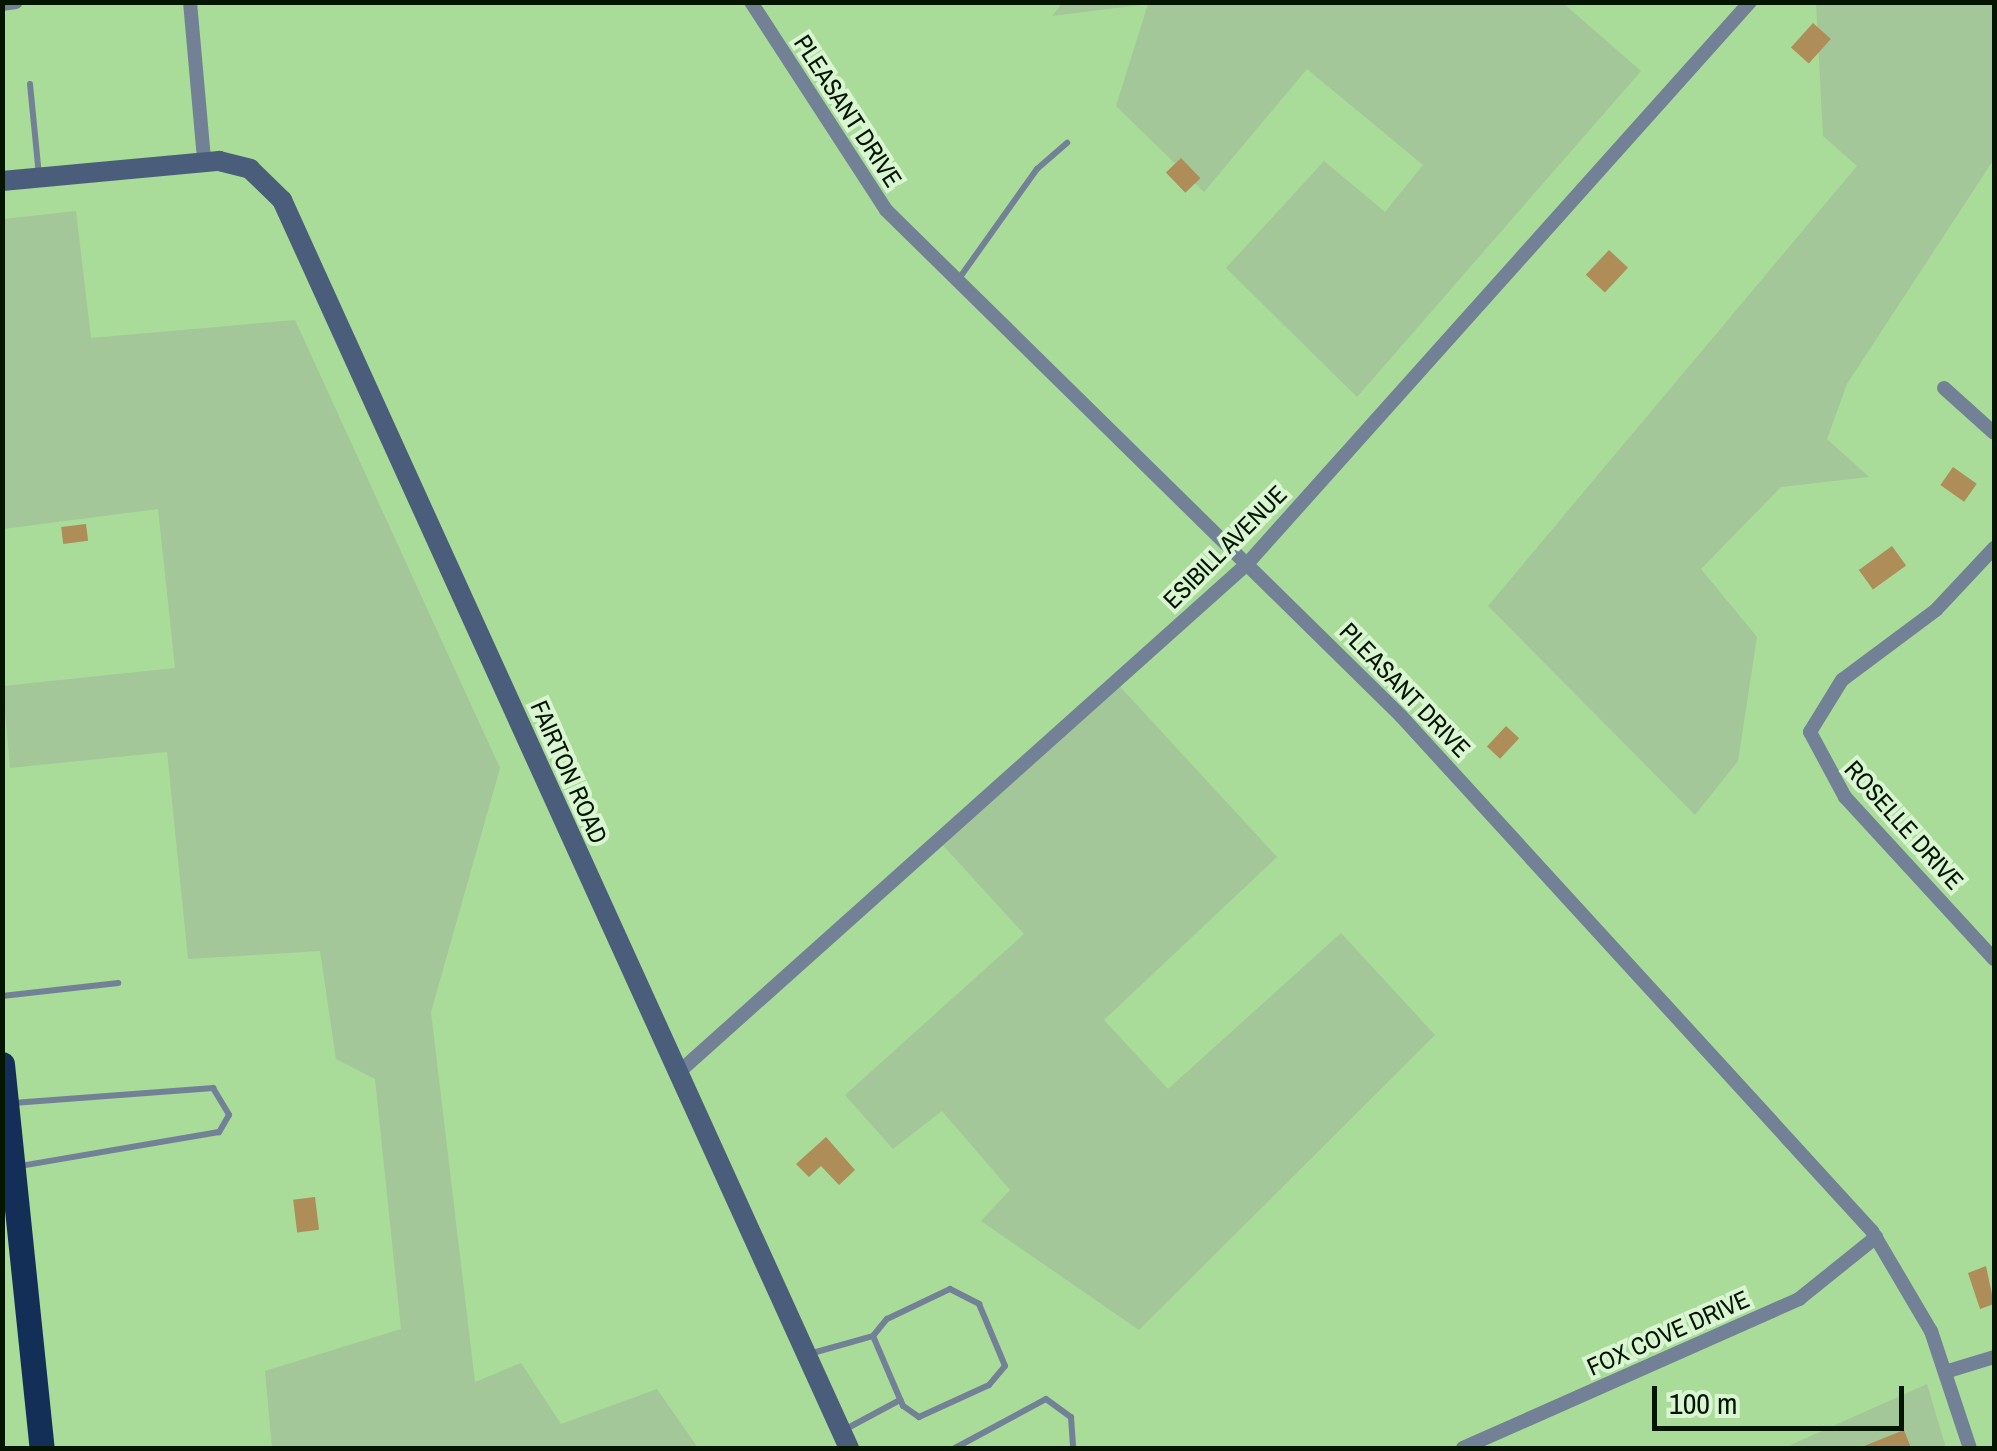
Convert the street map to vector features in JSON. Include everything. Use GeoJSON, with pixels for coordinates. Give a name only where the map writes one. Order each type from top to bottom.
{"type":"FeatureCollection","features":[{"type":"Feature","properties":{"kind":"highway"},"geometry":{"type":"LineString","coordinates":[[2,1064],[13,1166],[10,1200],[42,1448]]}},
{"type":"Feature","properties":{"kind":"main road","name":"FAIRTON ROAD"},"geometry":{"type":"LineString","coordinates":[[2,181],[204,160],[250,170],[282,200],[845,1440]]}},
{"type":"Feature","properties":{"kind":"street"},"geometry":{"type":"LineString","coordinates":[[2,4],[16,2]]}},
{"type":"Feature","properties":{"kind":"street"},"geometry":{"type":"LineString","coordinates":[[190,2],[204,160]]}},
{"type":"Feature","properties":{"kind":"street","name":"PLEASANT DRIVE"},"geometry":{"type":"LineString","coordinates":[[751,2],[866,184],[958,281],[1247,564],[1507,829],[1876,1237],[1914,1294],[1970,1448]]}},
{"type":"Feature","properties":{"kind":"street","name":"ESIBILL AVENUE"},"geometry":{"type":"LineString","coordinates":[[678,1072],[1247,564],[1750,2]]}},
{"type":"Feature","properties":{"kind":"street"},"geometry":{"type":"LineString","coordinates":[[1944,388],[1994,433]]}},
{"type":"Feature","properties":{"kind":"street","name":"ROSELLE DRIVE"},"geometry":{"type":"LineString","coordinates":[[1994,548],[1936,610],[1842,680],[1810,732],[1845,797],[1994,958]]}},
{"type":"Feature","properties":{"kind":"street","name":"FOX COVE DRIVE"},"geometry":{"type":"LineString","coordinates":[[1462,1448],[1799,1299],[1876,1237]]}},
{"type":"Feature","properties":{"kind":"street"},"geometry":{"type":"LineString","coordinates":[[1945,1372],[1994,1357]]}},
{"type":"Feature","properties":{"kind":"lane"},"geometry":{"type":"LineString","coordinates":[[30,84],[39,177]]}},
{"type":"Feature","properties":{"kind":"lane"},"geometry":{"type":"LineString","coordinates":[[958,281],[1037,168],[1066,143]]}},
{"type":"Feature","properties":{"kind":"lane"},"geometry":{"type":"LineString","coordinates":[[2,996],[118,983]]}},
{"type":"Feature","properties":{"kind":"lane"},"geometry":{"type":"LineString","coordinates":[[6,1117],[213,1088],[228,1115],[219,1132],[13,1166]]}},
{"type":"Feature","properties":{"kind":"lane"},"geometry":{"type":"LineString","coordinates":[[806,1355],[874,1336],[886,1319],[961,1288],[1003,1354],[999,1377],[929,1416],[910,1414],[900,1400],[874,1336]]}},
{"type":"Feature","properties":{"kind":"lane"},"geometry":{"type":"LineString","coordinates":[[956,1448],[1046,1399],[1071,1417],[1073,1448]]}},
{"type":"Feature","properties":{"kind":"lane"},"geometry":{"type":"LineString","coordinates":[[845,1440],[900,1400]]}},
{"type":"Feature","properties":{"kind":"green space"},"geometry":{"type":"Polygon","coordinates":[[[1063,2],[1563,3],[1641,71],[1357,397],[1226,268],[1324,161],[1385,212],[1423,165],[1307,69],[1204,192],[1116,106],[1148,4],[1052,16],[1063,2]]]}},
{"type":"Feature","properties":{"kind":"green space"},"geometry":{"type":"Polygon","coordinates":[[[1816,3],[1994,3],[1994,159],[1847,384],[1827,439],[1869,477],[1781,487],[1701,569],[1757,637],[1738,761],[1695,815],[1488,606],[1857,166],[1823,136],[1816,3]]]}},
{"type":"Feature","properties":{"kind":"green space"},"geometry":{"type":"Polygon","coordinates":[[[76,211],[91,338],[295,320],[500,768],[431,1012],[475,1382],[521,1363],[561,1424],[657,1389],[698,1448],[272,1448],[265,1371],[401,1329],[375,1079],[336,1059],[320,951],[188,959],[167,752],[10,768],[3,686],[175,668],[158,509],[3,529],[3,219],[76,211]]]}},
{"type":"Feature","properties":{"kind":"green space"},"geometry":{"type":"Polygon","coordinates":[[[1114,680],[1277,857],[1104,1020],[1168,1089],[1341,933],[1435,1035],[1139,1330],[981,1221],[1010,1190],[942,1111],[893,1149],[845,1095],[1024,934],[939,841],[1114,680]]]}},
{"type":"Feature","properties":{"kind":"green space"},"geometry":{"type":"Polygon","coordinates":[[[1927,1384],[1946,1448],[1784,1448],[1927,1384]]]}},
{"type":"Feature","properties":{"kind":"building"},"geometry":{"type":"Polygon","coordinates":[[[1813,23],[1831,39],[1809,64],[1791,48],[1813,23]]]}},
{"type":"Feature","properties":{"kind":"building"},"geometry":{"type":"Polygon","coordinates":[[[1181,158],[1200,178],[1185,193],[1166,173],[1181,158]]]}},
{"type":"Feature","properties":{"kind":"building"},"geometry":{"type":"Polygon","coordinates":[[[1609,250],[1628,268],[1605,293],[1586,275],[1609,250]]]}},
{"type":"Feature","properties":{"kind":"building"},"geometry":{"type":"Polygon","coordinates":[[[1953,467],[1977,484],[1964,502],[1940,485],[1953,467]]]}},
{"type":"Feature","properties":{"kind":"building"},"geometry":{"type":"Polygon","coordinates":[[[86,524],[88,541],[63,544],[61,527],[86,524]]]}},
{"type":"Feature","properties":{"kind":"building"},"geometry":{"type":"Polygon","coordinates":[[[1892,546],[1906,565],[1873,590],[1859,570],[1892,546]]]}},
{"type":"Feature","properties":{"kind":"building"},"geometry":{"type":"Polygon","coordinates":[[[1506,726],[1519,738],[1500,759],[1487,746],[1506,726]]]}},
{"type":"Feature","properties":{"kind":"building"},"geometry":{"type":"Polygon","coordinates":[[[826,1137],[855,1170],[839,1185],[821,1166],[809,1177],[796,1164],[826,1137]]]}},
{"type":"Feature","properties":{"kind":"building"},"geometry":{"type":"Polygon","coordinates":[[[315,1197],[319,1230],[297,1232],[293,1200],[315,1197]]]}},
{"type":"Feature","properties":{"kind":"building"},"geometry":{"type":"Polygon","coordinates":[[[1986,1266],[1994,1304],[1980,1309],[1968,1273],[1986,1266]]]}},
{"type":"Feature","properties":{"kind":"building"},"geometry":{"type":"Polygon","coordinates":[[[1904,1430],[1911,1448],[1859,1448],[1904,1430]]]}}]}
